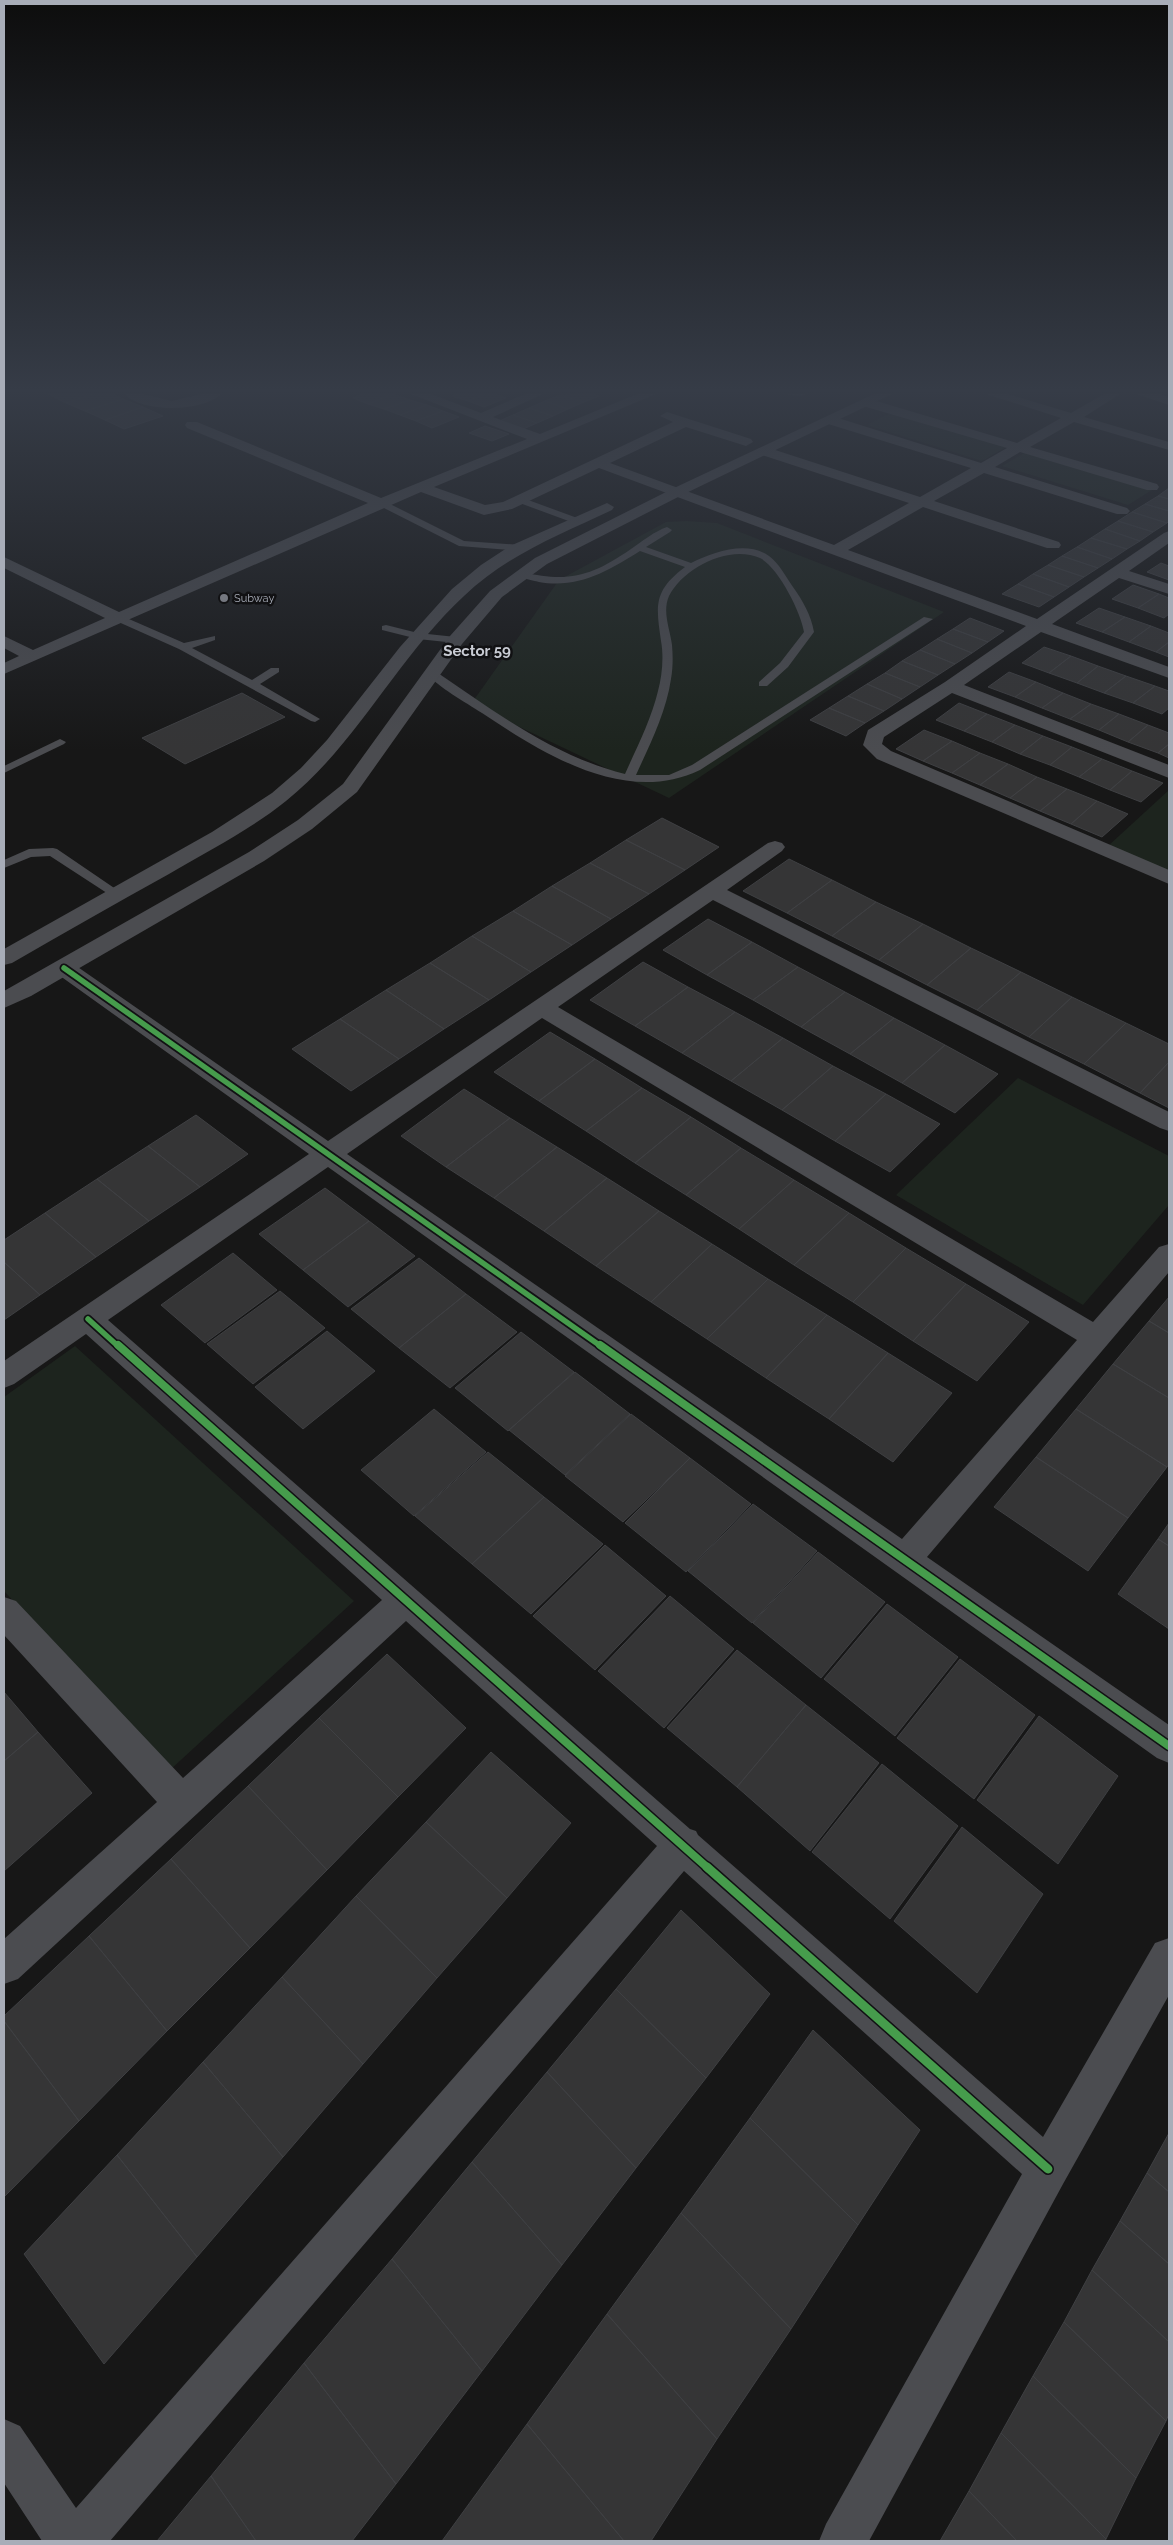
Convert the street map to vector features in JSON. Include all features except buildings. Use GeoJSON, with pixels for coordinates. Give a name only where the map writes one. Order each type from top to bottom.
{"type":"FeatureCollection","features":[{"type":"Feature","properties":{"kind":"street"},"geometry":{"type":"LineString","coordinates":[[4,669],[359,513]]}},
{"type":"Feature","properties":{"kind":"street"},"geometry":{"type":"LineString","coordinates":[[4,958],[209,842],[279,796],[321,757],[418,636],[451,600],[487,568],[521,548],[595,513]]}},
{"type":"Feature","properties":{"kind":"street"},"geometry":{"type":"LineString","coordinates":[[4,1001],[256,856],[330,806],[350,788],[430,673],[496,594],[541,561],[637,513]]}},
{"type":"Feature","properties":{"kind":"street"},"geometry":{"type":"LineString","coordinates":[[735,513],[1169,673]]}},
{"type":"Feature","properties":{"kind":"street"},"geometry":{"type":"LineString","coordinates":[[836,550],[901,513]]}},
{"type":"Feature","properties":{"kind":"street"},"geometry":{"type":"LineString","coordinates":[[957,513],[1053,545]]}},
{"type":"Feature","properties":{"kind":"street"},"geometry":{"type":"LineString","coordinates":[[1169,536],[951,686],[875,734],[872,746],[884,755],[1169,878]]}},
{"type":"Feature","properties":{"kind":"street"},"geometry":{"type":"LineString","coordinates":[[4,562],[118,618]]}},
{"type":"Feature","properties":{"kind":"street"},"geometry":{"type":"LineString","coordinates":[[1116,572],[1169,589]]}},
{"type":"Feature","properties":{"kind":"street"},"geometry":{"type":"LineString","coordinates":[[4,641],[33,657]]}},
{"type":"Feature","properties":{"kind":"street"},"geometry":{"type":"LineString","coordinates":[[951,686],[1169,772]]}},
{"type":"Feature","properties":{"kind":"street"},"geometry":{"type":"LineString","coordinates":[[4,1376],[775,847]]}},
{"type":"Feature","properties":{"kind":"street"},"geometry":{"type":"LineString","coordinates":[[710,890],[1169,1122]]}},
{"type":"Feature","properties":{"kind":"street"},"geometry":{"type":"LineString","coordinates":[[64,968],[1169,1746]]}},
{"type":"Feature","properties":{"kind":"street"},"geometry":{"type":"LineString","coordinates":[[540,1008],[1097,1338]]}},
{"type":"Feature","properties":{"kind":"street"},"geometry":{"type":"LineString","coordinates":[[904,1560],[1169,1254]]}},
{"type":"Feature","properties":{"kind":"street"},"geometry":{"type":"LineString","coordinates":[[88,1319],[684,1844],[1048,2169]]}},
{"type":"Feature","properties":{"kind":"street"},"geometry":{"type":"LineString","coordinates":[[4,1965],[181,1802],[406,1600]]}},
{"type":"Feature","properties":{"kind":"street"},"geometry":{"type":"LineString","coordinates":[[4,1612],[181,1802]]}},
{"type":"Feature","properties":{"kind":"street"},"geometry":{"type":"LineString","coordinates":[[79,2541],[684,1844]]}},
{"type":"Feature","properties":{"kind":"street"},"geometry":{"type":"LineString","coordinates":[[843,2541],[1048,2169],[1165,1978]]}},
{"type":"Feature","properties":{"kind":"street"},"geometry":{"type":"LineString","coordinates":[[4,2442],[70,2541]]}},
{"type":"Feature","properties":{"kind":"lane"},"geometry":{"type":"LineString","coordinates":[[400,513],[462,544],[521,548]]}},
{"type":"Feature","properties":{"kind":"lane"},"geometry":{"type":"LineString","coordinates":[[553,513],[577,522]]}},
{"type":"Feature","properties":{"kind":"lane"},"geometry":{"type":"LineString","coordinates":[[522,576],[553,581],[577,580],[667,530]]}},
{"type":"Feature","properties":{"kind":"lane"},"geometry":{"type":"LineString","coordinates":[[638,547],[691,566]]}},
{"type":"Feature","properties":{"kind":"lane"},"geometry":{"type":"LineString","coordinates":[[630,777],[655,716],[665,680],[666,647],[661,606],[663,597],[691,566],[727,553],[758,554],[768,559],[790,589],[804,614],[808,632],[784,665],[763,684]]}},
{"type":"Feature","properties":{"kind":"lane"},"geometry":{"type":"LineString","coordinates":[[118,618],[183,647],[315,719]]}},
{"type":"Feature","properties":{"kind":"lane"},"geometry":{"type":"LineString","coordinates":[[430,673],[494,716],[557,754],[596,770],[656,780],[686,774],[712,759],[743,735],[928,620]]}},
{"type":"Feature","properties":{"kind":"lane"},"geometry":{"type":"LineString","coordinates":[[386,628],[418,636],[456,640]]}},
{"type":"Feature","properties":{"kind":"lane"},"geometry":{"type":"LineString","coordinates":[[183,647],[212,638]]}},
{"type":"Feature","properties":{"kind":"lane"},"geometry":{"type":"LineString","coordinates":[[252,684],[275,670]]}},
{"type":"Feature","properties":{"kind":"lane"},"geometry":{"type":"LineString","coordinates":[[4,770],[60,742]]}},
{"type":"Feature","properties":{"kind":"lane"},"geometry":{"type":"LineString","coordinates":[[4,864],[29,852],[53,852],[116,894]]}},
{"type":"Feature","properties":{"kind":"shaded area"},"geometry":{"type":"Polygon","coordinates":[[[666,522],[717,523],[944,612],[669,798],[471,704],[559,580],[666,522]]]}},
{"type":"Feature","properties":{"kind":"shaded area"},"geometry":{"type":"Polygon","coordinates":[[[1169,790],[1169,871],[1108,846],[1169,790]]]}},
{"type":"Feature","properties":{"kind":"shaded area"},"geometry":{"type":"Polygon","coordinates":[[[1018,1078],[1169,1156],[1169,1205],[1083,1305],[896,1195],[1018,1078]]]}},
{"type":"Feature","properties":{"kind":"shaded area"},"geometry":{"type":"Polygon","coordinates":[[[75,1346],[354,1601],[170,1770],[4,1591],[4,1397],[75,1346]]]}},
{"type":"Feature","properties":{"kind":"cycle path"},"geometry":{"type":"LineString","coordinates":[[64,968],[1169,1746]]}},
{"type":"Feature","properties":{"kind":"cycle path"},"geometry":{"type":"LineString","coordinates":[[88,1319],[1048,2169]]}},
{"type":"Feature","properties":{"kind":"place","name":"Subway"},"geometry":{"type":"Point","coordinates":[224,598]}},
{"type":"Feature","properties":{"kind":"district","name":"Sector 59"},"geometry":{"type":"Point","coordinates":[477,651]}}]}
